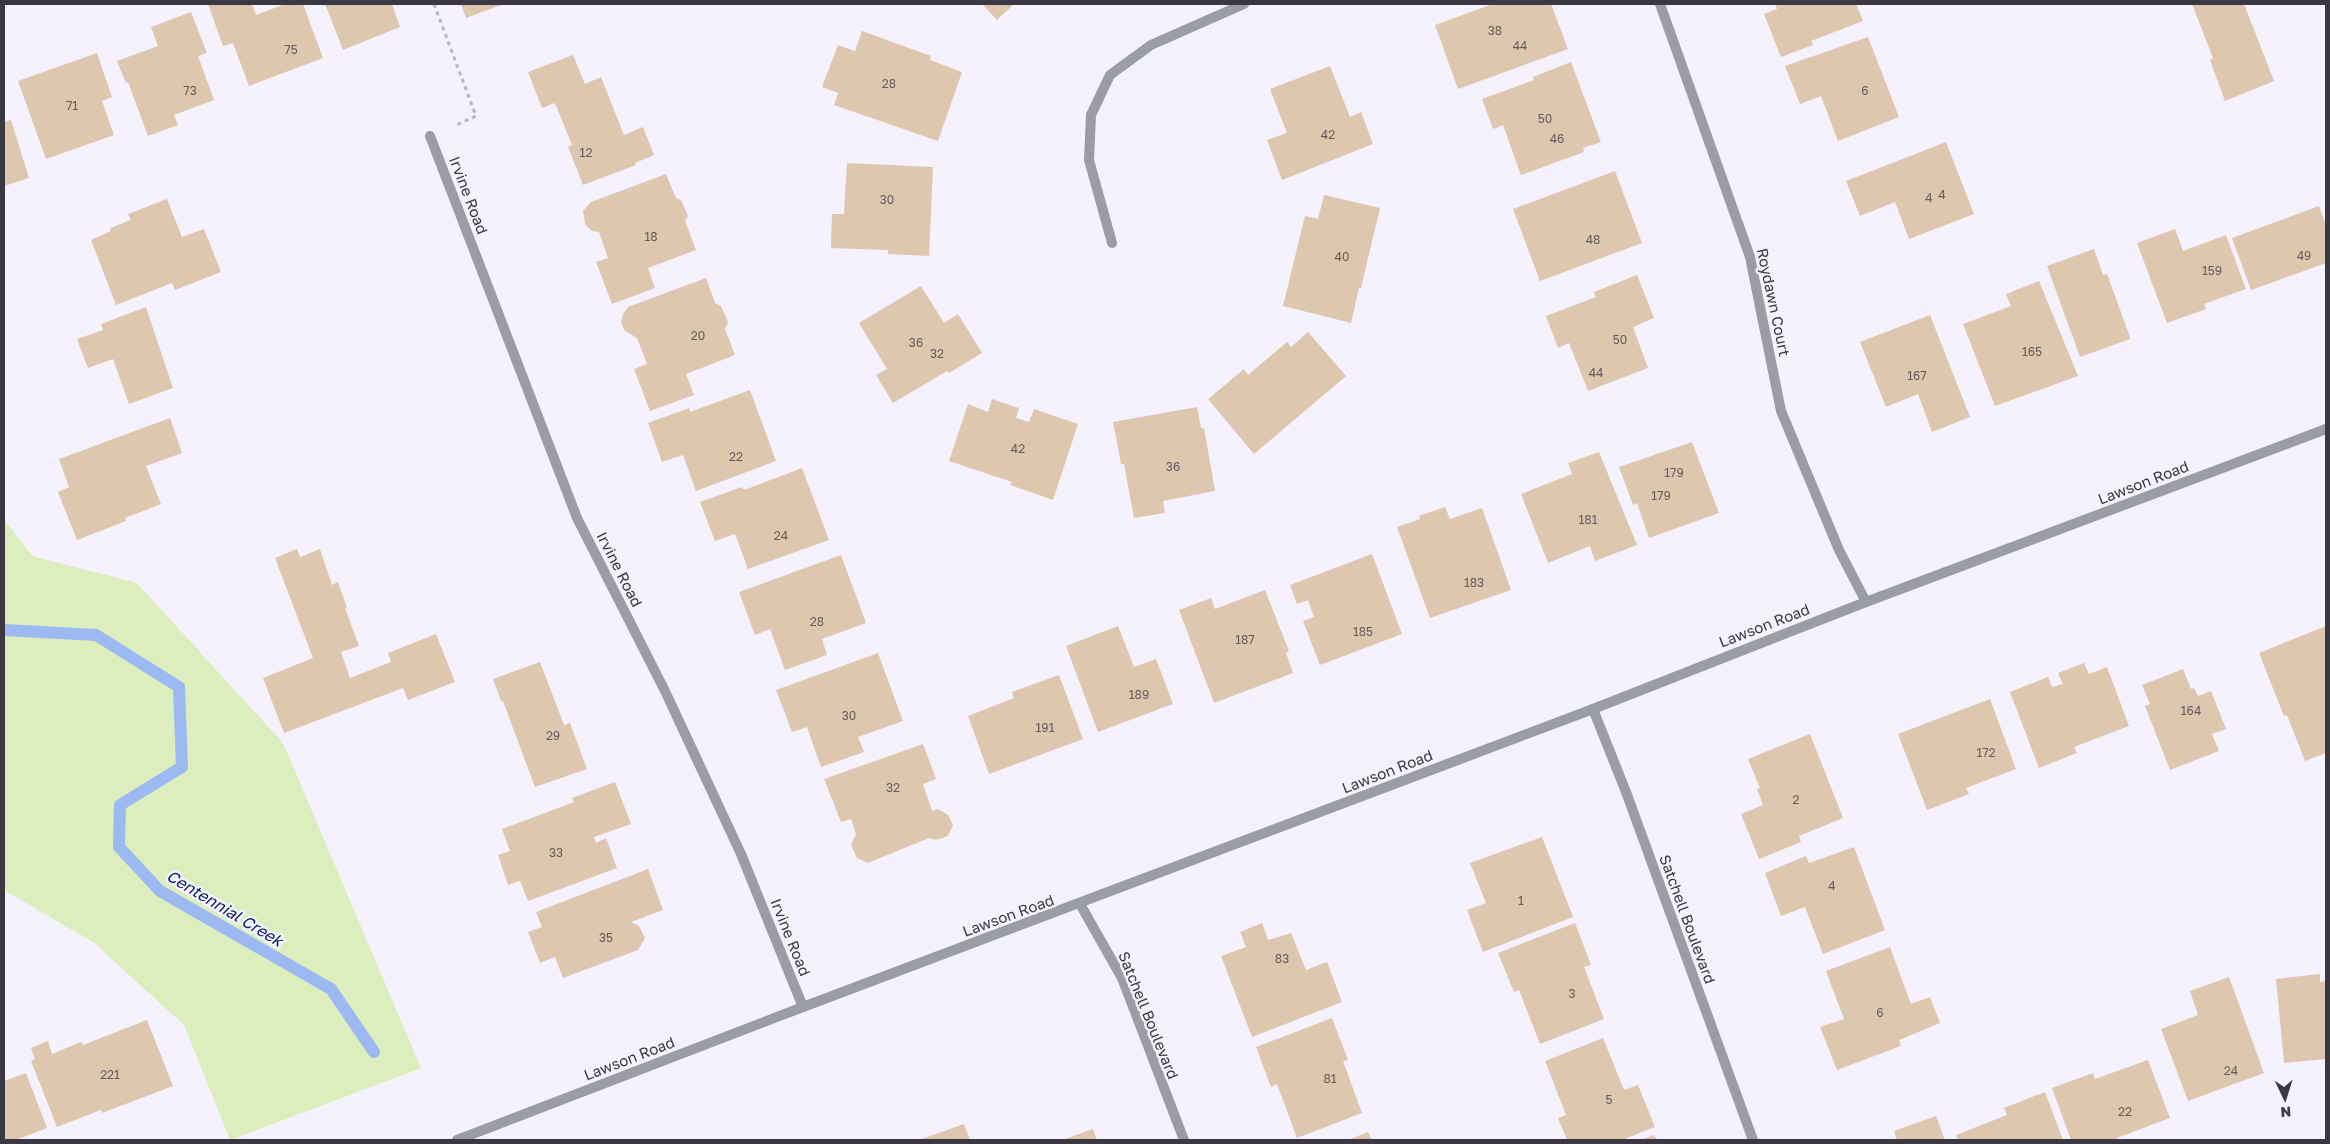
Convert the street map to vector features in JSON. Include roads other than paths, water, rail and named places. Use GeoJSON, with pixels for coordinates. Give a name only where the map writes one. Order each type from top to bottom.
{"type":"FeatureCollection","features":[{"type":"Feature","properties":{"kind":"street"},"geometry":{"type":"LineString","coordinates":[[1112,243],[1089,160],[1090,115],[1110,75],[1151,45],[1244,4]]}},
{"type":"Feature","properties":{"kind":"street","name":"Roydawn Court"},"geometry":{"type":"LineString","coordinates":[[1660,4],[1750,257],[1781,411],[1839,550],[1866,602]]}},
{"type":"Feature","properties":{"kind":"street","name":"Irvine Road"},"geometry":{"type":"LineString","coordinates":[[430,136],[577,518],[666,691],[745,863],[804,1007]]}},
{"type":"Feature","properties":{"kind":"street","name":"Lawson Road"},"geometry":{"type":"LineString","coordinates":[[457,1140],[1592,709],[1866,602],[2326,429]]}},
{"type":"Feature","properties":{"kind":"street","name":"Satchell Boulevard"},"geometry":{"type":"LineString","coordinates":[[1592,709],[1626,792],[1753,1140]]}},
{"type":"Feature","properties":{"kind":"street","name":"Satchell Boulevard"},"geometry":{"type":"LineString","coordinates":[[1080,904],[1122,978],[1184,1140]]}},
{"type":"Feature","properties":{"kind":"waterway","name":"Centennial Creek"},"geometry":{"type":"LineString","coordinates":[[4,630],[96,635],[179,687],[182,767],[120,805],[119,847],[160,891],[331,989],[374,1052]]}}]}
